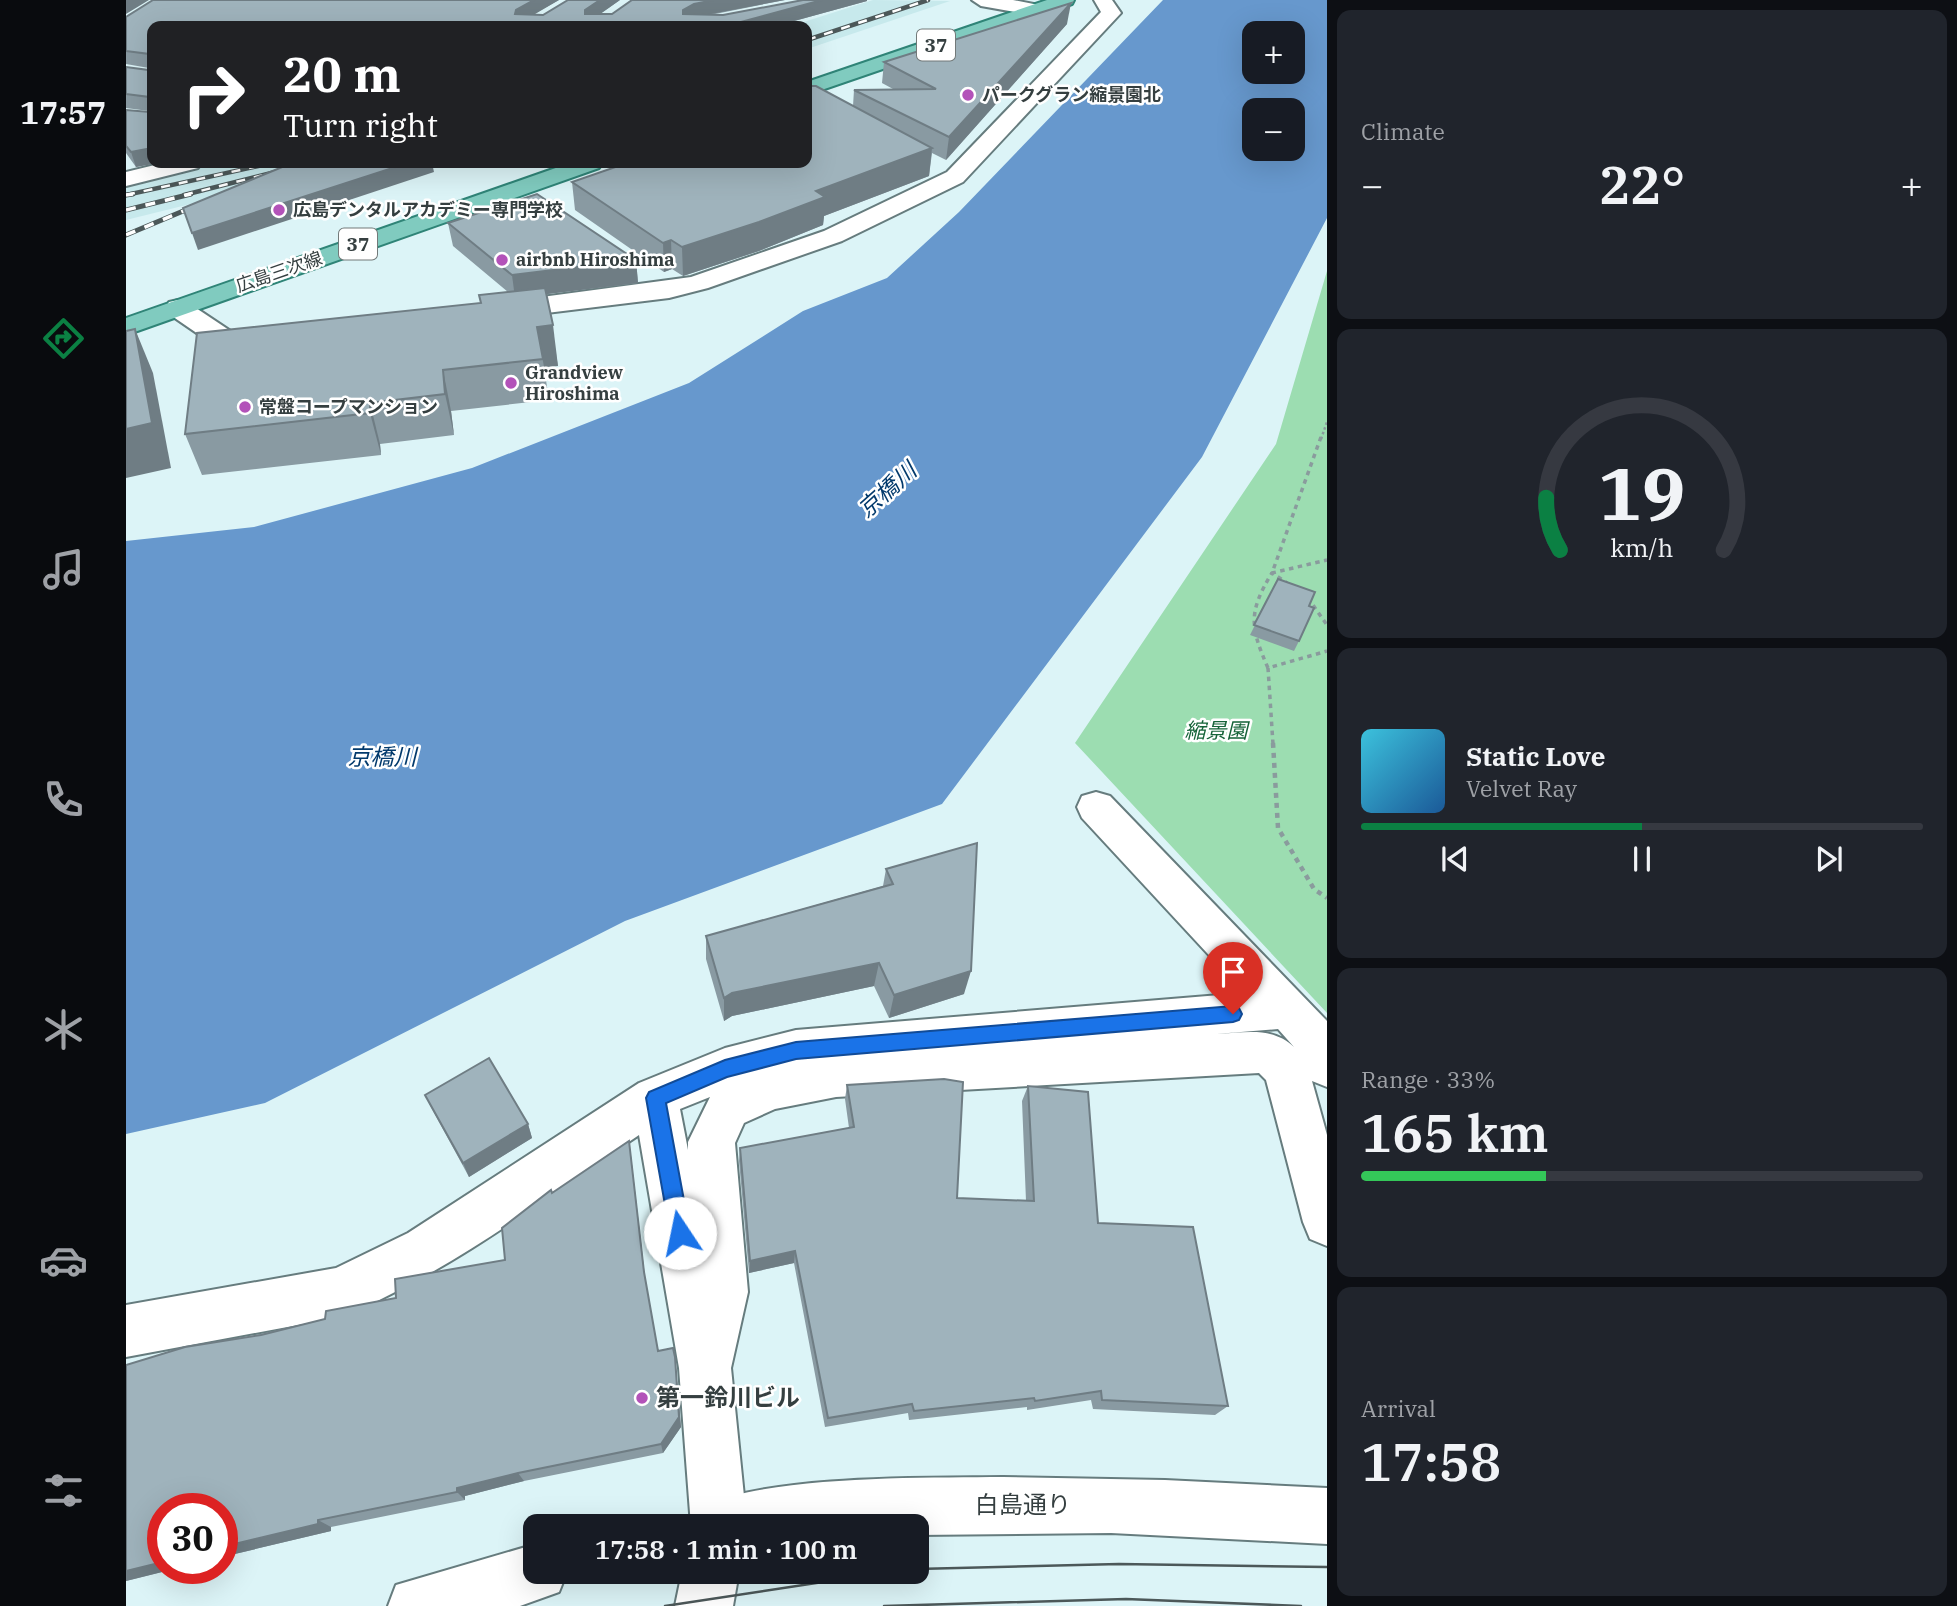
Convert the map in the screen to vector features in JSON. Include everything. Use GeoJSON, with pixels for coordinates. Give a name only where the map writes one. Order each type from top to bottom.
{"type":"FeatureCollection","features":[{"type":"Feature","properties":{"kind":"main road","name":"37"},"geometry":{"type":"LineString","coordinates":[[812,87],[1065,0]]}},
{"type":"Feature","properties":{"kind":"main road","name":"37"},"geometry":{"type":"LineString","coordinates":[[812,66],[1007,2]]}},
{"type":"Feature","properties":{"kind":"main road","name":"広島三次線"},"geometry":{"type":"LineString","coordinates":[[126,302],[515,168]]}},
{"type":"Feature","properties":{"kind":"main road","name":"広島三次線"},"geometry":{"type":"LineString","coordinates":[[126,327],[576,168]]}},
{"type":"Feature","properties":{"kind":"street"},"geometry":{"type":"LineString","coordinates":[[981,0],[1007,2],[1037,10]]}},
{"type":"Feature","properties":{"kind":"street"},"geometry":{"type":"LineString","coordinates":[[477,313],[669,290],[699,283],[833,236],[954,177],[1111,13],[1103,0]]}},
{"type":"Feature","properties":{"kind":"street"},"geometry":{"type":"LineString","coordinates":[[931,165],[954,177]]}},
{"type":"Feature","properties":{"kind":"street"},"geometry":{"type":"LineString","coordinates":[[126,179],[170,168]]}},
{"type":"Feature","properties":{"kind":"street"},"geometry":{"type":"LineString","coordinates":[[521,187],[550,206]]}},
{"type":"Feature","properties":{"kind":"street"},"geometry":{"type":"LineString","coordinates":[[637,267],[669,290]]}},
{"type":"Feature","properties":{"kind":"street"},"geometry":{"type":"LineString","coordinates":[[178,308],[230,343],[285,337]]}},
{"type":"Feature","properties":{"kind":"street"},"geometry":{"type":"LineString","coordinates":[[1096,807],[1322,1046],[1327,1066]]}},
{"type":"Feature","properties":{"kind":"street"},"geometry":{"type":"LineString","coordinates":[[126,1331],[341,1292],[425,1250],[655,1098],[725,1069],[796,1050],[1287,1010]]}},
{"type":"Feature","properties":{"kind":"street"},"geometry":{"type":"LineString","coordinates":[[705,1368],[723,1292],[712,1142],[728,1108],[772,1089],[836,1076],[1268,1052],[1286,1069],[1327,1222]]}},
{"type":"Feature","properties":{"kind":"street"},"geometry":{"type":"LineString","coordinates":[[655,1098],[705,1368],[719,1514]]}},
{"type":"Feature","properties":{"kind":"street","name":"白島通り"},"geometry":{"type":"LineString","coordinates":[[777,1514],[971,1504],[1153,1506],[1327,1516]]}},
{"type":"Feature","properties":{"kind":"street"},"geometry":{"type":"LineString","coordinates":[[416,1606],[523,1576]]}},
{"type":"Feature","properties":{"kind":"street"},"geometry":{"type":"LineString","coordinates":[[704,1606],[709,1584]]}},
{"type":"Feature","properties":{"kind":"path"},"geometry":{"type":"LineString","coordinates":[[1327,422],[1272,573],[1256,598],[1252,631],[1268,668],[1278,828],[1314,889],[1327,898]]}},
{"type":"Feature","properties":{"kind":"path"},"geometry":{"type":"LineString","coordinates":[[1272,573],[1327,560]]}},
{"type":"Feature","properties":{"kind":"path"},"geometry":{"type":"LineString","coordinates":[[1272,573],[1291,586]]}},
{"type":"Feature","properties":{"kind":"path"},"geometry":{"type":"LineString","coordinates":[[1301,593],[1310,600],[1327,625]]}},
{"type":"Feature","properties":{"kind":"path"},"geometry":{"type":"LineString","coordinates":[[1268,668],[1327,651]]}},
{"type":"Feature","properties":{"kind":"shaded area"},"geometry":{"type":"Polygon","coordinates":[[[873,0],[950,1],[812,47],[812,21],[807,21],[873,0]]]}},
{"type":"Feature","properties":{"kind":"shaded area"},"geometry":{"type":"Polygon","coordinates":[[[193,168],[336,168],[126,220],[126,184],[193,168]]]}},
{"type":"Feature","properties":{"kind":"green space","name":"縮景園"},"geometry":{"type":"Polygon","coordinates":[[[1327,271],[1327,1013],[1075,743],[1276,444],[1327,271]]]}},
{"type":"Feature","properties":{"kind":"water","name":"京橋川"},"geometry":{"type":"Polygon","coordinates":[[[1163,0],[1327,0],[1327,218],[1202,457],[942,804],[625,921],[265,1103],[126,1134],[126,541],[254,527],[472,468],[689,383],[803,311],[887,278],[959,212],[1163,0]]]}},
{"type":"Feature","properties":{"kind":"building"},"geometry":{"type":"Polygon","coordinates":[[[153,0],[534,0],[516,10],[515,14],[543,15],[568,0],[600,0],[585,10],[585,14],[612,14],[632,0],[714,0],[694,4],[683,10],[683,14],[723,15],[803,0],[822,0],[744,21],[147,21],[147,54],[126,51],[126,17],[153,0]]]}},
{"type":"Feature","properties":{"kind":"building"},"geometry":{"type":"Polygon","coordinates":[[[1071,3],[949,137],[854,90],[936,89],[884,62],[1071,3]]]}},
{"type":"Feature","properties":{"kind":"building"},"geometry":{"type":"Polygon","coordinates":[[[126,67],[147,70],[147,97],[126,94],[126,67]]]}},
{"type":"Feature","properties":{"kind":"building"},"geometry":{"type":"Polygon","coordinates":[[[812,86],[932,148],[816,191],[825,197],[682,247],[671,240],[663,243],[572,182],[613,168],[812,168],[812,86]]]}},
{"type":"Feature","properties":{"kind":"building"},"geometry":{"type":"Polygon","coordinates":[[[126,110],[147,112],[147,149],[131,152],[126,146],[126,110]]]}},
{"type":"Feature","properties":{"kind":"building"},"geometry":{"type":"Polygon","coordinates":[[[280,168],[393,168],[192,233],[183,208],[280,168]]]}},
{"type":"Feature","properties":{"kind":"building"},"geometry":{"type":"Polygon","coordinates":[[[537,194],[636,260],[512,275],[448,223],[537,194]]]}},
{"type":"Feature","properties":{"kind":"building"},"geometry":{"type":"Polygon","coordinates":[[[545,288],[553,325],[537,327],[543,359],[443,370],[445,394],[370,403],[370,413],[185,434],[197,333],[481,303],[479,295],[545,288]]]}},
{"type":"Feature","properties":{"kind":"building"},"geometry":{"type":"Polygon","coordinates":[[[135,329],[152,423],[126,429],[126,331],[135,329]]]}},
{"type":"Feature","properties":{"kind":"building"},"geometry":{"type":"Polygon","coordinates":[[[1278,579],[1315,592],[1309,606],[1314,608],[1299,641],[1254,625],[1278,579]]]}},
{"type":"Feature","properties":{"kind":"building"},"geometry":{"type":"Polygon","coordinates":[[[977,843],[971,971],[894,995],[879,963],[732,993],[724,998],[706,936],[893,884],[886,869],[977,843]]]}},
{"type":"Feature","properties":{"kind":"building"},"geometry":{"type":"Polygon","coordinates":[[[489,1058],[528,1124],[463,1163],[425,1095],[489,1058]]]}},
{"type":"Feature","properties":{"kind":"building"},"geometry":{"type":"Polygon","coordinates":[[[944,1079],[963,1082],[957,1198],[1034,1201],[1028,1086],[1088,1092],[1098,1223],[1193,1227],[1228,1406],[1102,1400],[1101,1391],[1035,1401],[1034,1398],[914,1411],[912,1404],[828,1418],[795,1251],[750,1261],[740,1148],[854,1127],[847,1085],[944,1079]]]}},
{"type":"Feature","properties":{"kind":"building"},"geometry":{"type":"Polygon","coordinates":[[[629,1141],[644,1272],[658,1351],[673,1348],[675,1357],[679,1417],[661,1444],[518,1473],[457,1488],[457,1492],[318,1520],[318,1524],[238,1543],[238,1493],[147,1493],[147,1566],[126,1571],[126,1365],[185,1347],[261,1335],[325,1319],[326,1311],[396,1298],[395,1279],[505,1260],[502,1228],[551,1190],[552,1193],[629,1141]]]}},
{"type":"Feature","properties":{"kind":"tram line"},"geometry":{"type":"LineString","coordinates":[[929,1569],[1119,1564],[1327,1567]]}},
{"type":"Feature","properties":{"kind":"tram line"},"geometry":{"type":"LineString","coordinates":[[665,1606],[810,1584]]}},
{"type":"Feature","properties":{"kind":"tram line"},"geometry":{"type":"LineString","coordinates":[[884,1606],[1126,1599],[1301,1606]]}},
{"type":"Feature","properties":{"kind":"railway"},"geometry":{"type":"LineString","coordinates":[[812,38],[928,0]]}},
{"type":"Feature","properties":{"kind":"railway"},"geometry":{"type":"LineString","coordinates":[[133,194],[126,195],[249,168]]}},
{"type":"Feature","properties":{"kind":"railway"},"geometry":{"type":"LineString","coordinates":[[184,195],[291,168]]}},
{"type":"Feature","properties":{"kind":"railway"},"geometry":{"type":"LineString","coordinates":[[126,210],[191,194]]}},
{"type":"Feature","properties":{"kind":"railway"},"geometry":{"type":"LineString","coordinates":[[126,235],[200,204]]}},
{"type":"Feature","properties":{"kind":"place","name":"パークグラン縮景園北"},"geometry":{"type":"Point","coordinates":[968,95]}},
{"type":"Feature","properties":{"kind":"place","name":"広島デンタルアカデミー専門学校"},"geometry":{"type":"Point","coordinates":[279,210]}},
{"type":"Feature","properties":{"kind":"place","name":"airbnb Hiroshima"},"geometry":{"type":"Point","coordinates":[502,260]}},
{"type":"Feature","properties":{"kind":"place","name":"Grandview Hiroshima"},"geometry":{"type":"Point","coordinates":[511,383]}},
{"type":"Feature","properties":{"kind":"place","name":"常盤コープマンション"},"geometry":{"type":"Point","coordinates":[245,407]}},
{"type":"Feature","properties":{"kind":"place","name":"第一鈴川ビル"},"geometry":{"type":"Point","coordinates":[642,1398]}},
{"type":"Feature","properties":{"kind":"route"},"geometry":{"type":"LineString","coordinates":[[680,1233],[655,1098],[725,1069],[796,1050],[1233,1014]]}}]}
